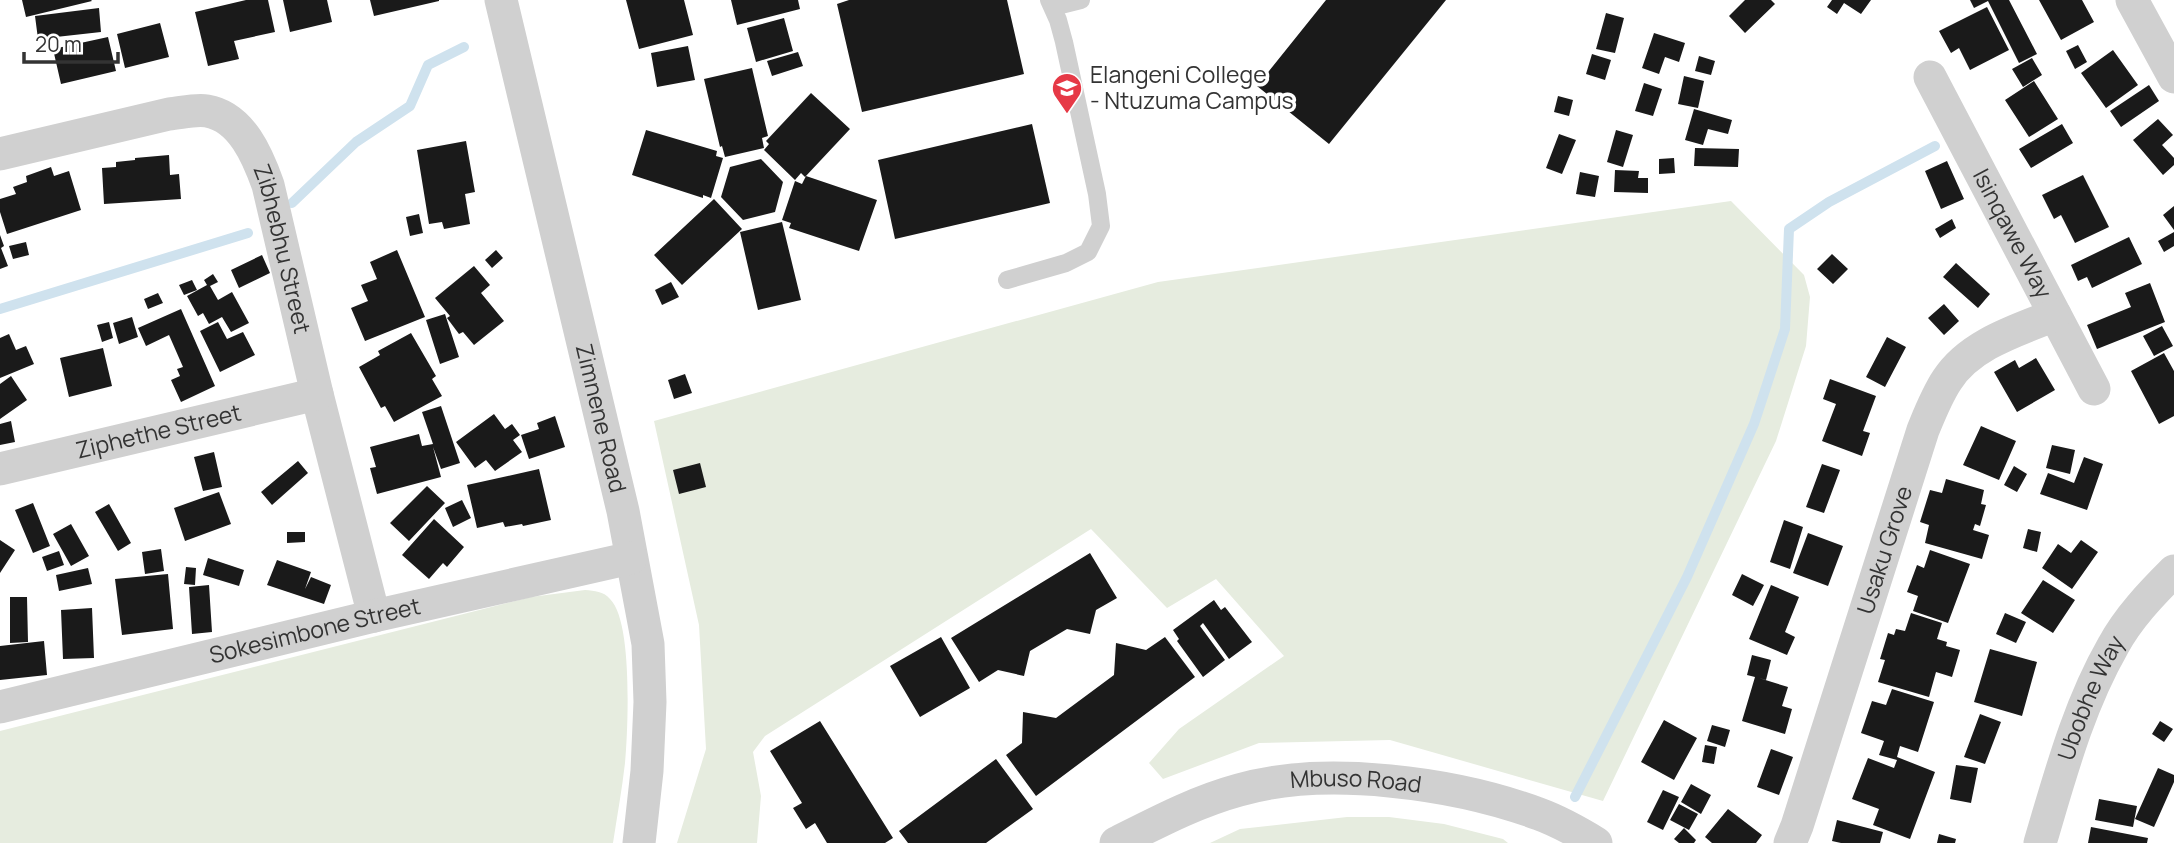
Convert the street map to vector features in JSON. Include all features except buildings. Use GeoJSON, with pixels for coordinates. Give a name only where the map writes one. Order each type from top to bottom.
{"type":"FeatureCollection","features":[{"type":"Feature","properties":{"kind":"street","name":"Zimnene Road"},"geometry":{"type":"LineString","coordinates":[[501,0],[623,511],[648,644],[650,702],[647,771],[639,843]]}},
{"type":"Feature","properties":{"kind":"street"},"geometry":{"type":"LineString","coordinates":[[2132,0],[2174,77]]}},
{"type":"Feature","properties":{"kind":"street","name":"Isinqawe Way"},"geometry":{"type":"LineString","coordinates":[[1930,77],[2094,388]]}},
{"type":"Feature","properties":{"kind":"street","name":"Zibhebhu Street"},"geometry":{"type":"LineString","coordinates":[[0,154],[169,114],[209,111],[235,126],[259,161],[268,185],[317,394],[374,616]]}},
{"type":"Feature","properties":{"kind":"street","name":"Usaku Grove"},"geometry":{"type":"LineString","coordinates":[[1790,843],[1919,442],[1936,400],[1948,378],[1978,350],[2055,315]]}},
{"type":"Feature","properties":{"kind":"street","name":"Ziphethe Street"},"geometry":{"type":"LineString","coordinates":[[0,469],[317,394]]}},
{"type":"Feature","properties":{"kind":"street","name":"Sokesimbone Street"},"geometry":{"type":"LineString","coordinates":[[0,707],[374,616],[631,558]]}},
{"type":"Feature","properties":{"kind":"street","name":"Ubobhe Way"},"geometry":{"type":"LineString","coordinates":[[2040,843],[2062,768],[2091,690],[2113,644],[2144,601],[2174,571]]}},
{"type":"Feature","properties":{"kind":"street","name":"Mbuso Road"},"geometry":{"type":"LineString","coordinates":[[1116,843],[1182,810],[1240,789],[1283,782],[1345,778],[1410,783],[1484,797],[1541,814],[1596,843]]}},
{"type":"Feature","properties":{"kind":"lane"},"geometry":{"type":"LineString","coordinates":[[1007,280],[1066,264],[1088,252],[1101,226],[1094,180],[1064,42],[1051,4],[1082,0]]}},
{"type":"Feature","properties":{"kind":"shaded area"},"geometry":{"type":"Polygon","coordinates":[[[1731,201],[1804,275],[1810,297],[1806,346],[1776,441],[1603,801],[1390,740],[1259,743],[1163,779],[1149,763],[1179,729],[1284,656],[1216,579],[1167,608],[1091,529],[765,736],[753,752],[761,796],[757,843],[677,843],[706,749],[699,625],[654,421],[1158,282],[1731,201]]]}},
{"type":"Feature","properties":{"kind":"shaded area"},"geometry":{"type":"Polygon","coordinates":[[[585,590],[602,593],[610,599],[617,611],[626,652],[626,747],[613,843],[0,843],[0,731],[531,597],[585,590]]]}},
{"type":"Feature","properties":{"kind":"shaded area"},"geometry":{"type":"Polygon","coordinates":[[[1347,817],[1389,817],[1444,824],[1503,839],[1508,843],[1210,843],[1240,829],[1347,817]]]}},
{"type":"Feature","properties":{"kind":"waterway"},"geometry":{"type":"LineString","coordinates":[[292,203],[356,142],[410,106],[428,65],[464,47]]}},
{"type":"Feature","properties":{"kind":"waterway"},"geometry":{"type":"LineString","coordinates":[[1575,797],[1687,577],[1754,424],[1785,329],[1789,229],[1829,202],[1935,146]]}},
{"type":"Feature","properties":{"kind":"waterway"},"geometry":{"type":"LineString","coordinates":[[0,309],[248,233]]}},
{"type":"Feature","properties":{"kind":"place","name":"Elangeni College - Ntuzuma Campus"},"geometry":{"type":"Point","coordinates":[1067,115]}}]}
